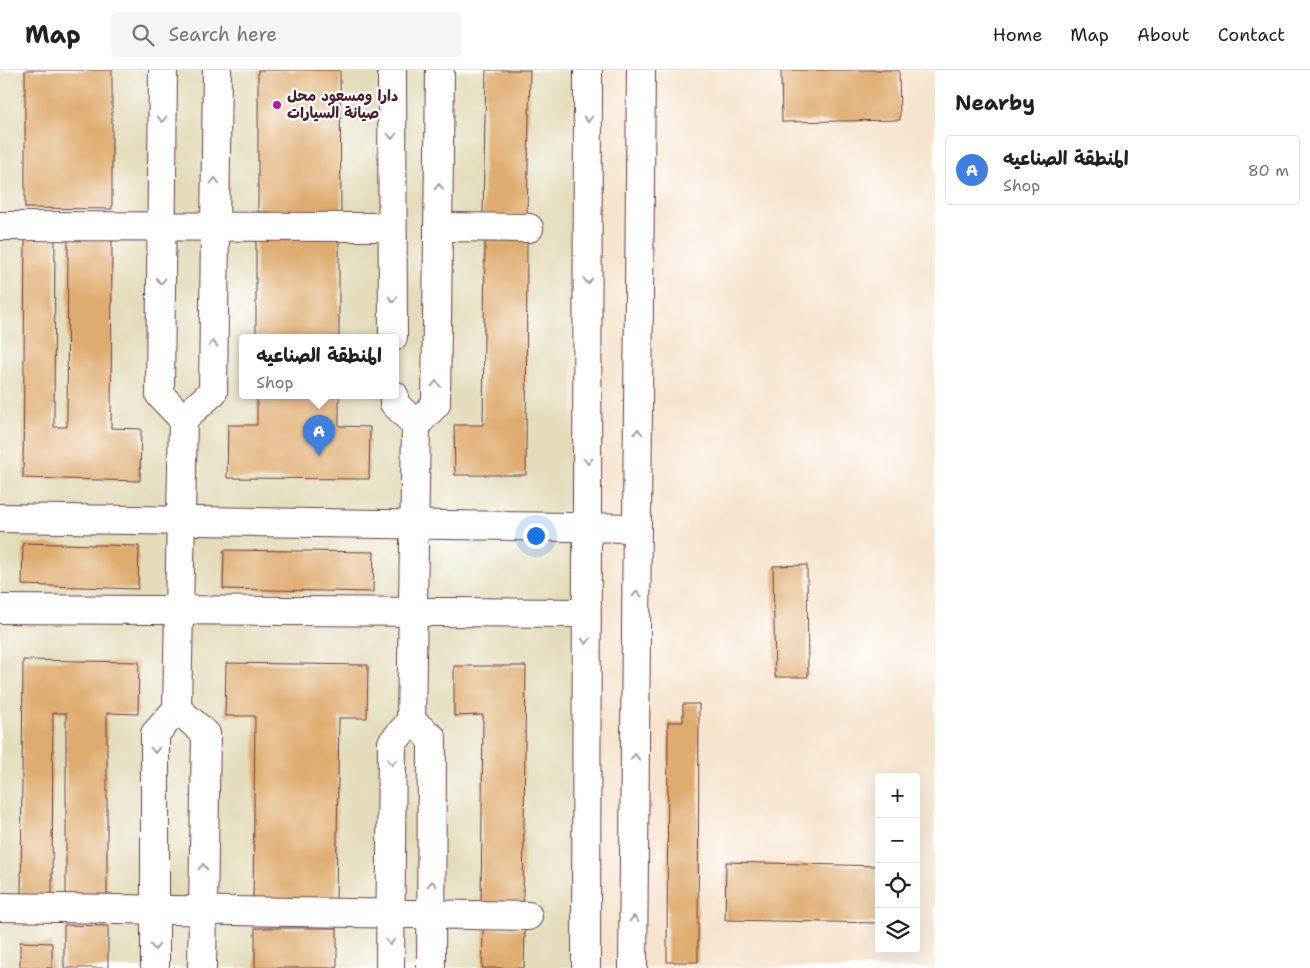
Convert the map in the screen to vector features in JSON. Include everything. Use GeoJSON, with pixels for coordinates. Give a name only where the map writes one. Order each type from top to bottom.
{"type":"FeatureCollection","features":[{"type":"Feature","properties":{"kind":"street"},"geometry":{"type":"LineString","coordinates":[[155,968],[156,734],[177,709],[183,419],[160,395],[163,70]]}},
{"type":"Feature","properties":{"kind":"street"},"geometry":{"type":"LineString","coordinates":[[183,419],[213,392],[217,70]]}},
{"type":"Feature","properties":{"kind":"street"},"geometry":{"type":"LineString","coordinates":[[392,70],[393,334]]}},
{"type":"Feature","properties":{"kind":"street"},"geometry":{"type":"LineString","coordinates":[[390,968],[392,743],[411,720],[416,425],[436,404],[440,70]]}},
{"type":"Feature","properties":{"kind":"street"},"geometry":{"type":"LineString","coordinates":[[586,968],[588,70]]}},
{"type":"Feature","properties":{"kind":"street"},"geometry":{"type":"LineString","coordinates":[[633,968],[641,70]]}},
{"type":"Feature","properties":{"kind":"street"},"geometry":{"type":"LineString","coordinates":[[0,226],[392,227]]}},
{"type":"Feature","properties":{"kind":"street"},"geometry":{"type":"LineString","coordinates":[[438,226],[529,228]]}},
{"type":"Feature","properties":{"kind":"street"},"geometry":{"type":"LineString","coordinates":[[394,399],[394,403],[416,425]]}},
{"type":"Feature","properties":{"kind":"street"},"geometry":{"type":"LineString","coordinates":[[0,518],[637,528]]}},
{"type":"Feature","properties":{"kind":"street"},"geometry":{"type":"LineString","coordinates":[[0,609],[586,613]]}},
{"type":"Feature","properties":{"kind":"street"},"geometry":{"type":"LineString","coordinates":[[177,709],[206,734],[202,968]]}},
{"type":"Feature","properties":{"kind":"street"},"geometry":{"type":"LineString","coordinates":[[411,720],[432,738],[432,968]]}},
{"type":"Feature","properties":{"kind":"street"},"geometry":{"type":"LineString","coordinates":[[0,906],[528,916]]}},
{"type":"Feature","properties":{"kind":"shaded area"},"geometry":{"type":"Polygon","coordinates":[[[0,70],[573,70],[571,968],[0,968],[0,70]]]}},
{"type":"Feature","properties":{"kind":"building"},"geometry":{"type":"Polygon","coordinates":[[[25,70],[112,70],[112,209],[25,208],[25,70]]]}},
{"type":"Feature","properties":{"kind":"building"},"geometry":{"type":"Polygon","coordinates":[[[258,70],[340,70],[341,214],[258,212],[258,70]]]}},
{"type":"Feature","properties":{"kind":"building"},"geometry":{"type":"Polygon","coordinates":[[[486,70],[530,70],[527,215],[483,214],[486,70]]]}},
{"type":"Feature","properties":{"kind":"building"},"geometry":{"type":"Polygon","coordinates":[[[781,70],[899,70],[900,120],[782,122],[781,70]]]}},
{"type":"Feature","properties":{"kind":"building"},"geometry":{"type":"Polygon","coordinates":[[[256,238],[339,238],[339,334],[256,334],[256,238]]]}},
{"type":"Feature","properties":{"kind":"building"},"geometry":{"type":"Polygon","coordinates":[[[485,239],[527,239],[526,475],[455,475],[454,425],[483,425],[485,239]]]}},
{"type":"Feature","properties":{"kind":"building"},"geometry":{"type":"Polygon","coordinates":[[[25,240],[55,240],[54,427],[67,427],[68,240],[112,240],[111,428],[141,429],[140,481],[23,478],[25,240]]]}},
{"type":"Feature","properties":{"kind":"building"},"geometry":{"type":"Polygon","coordinates":[[[257,399],[339,399],[339,426],[370,427],[369,479],[227,478],[228,425],[257,425],[257,399]]]}},
{"type":"Feature","properties":{"kind":"building"},"geometry":{"type":"Polygon","coordinates":[[[23,543],[139,546],[138,589],[22,585],[23,543]]]}},
{"type":"Feature","properties":{"kind":"building"},"geometry":{"type":"Polygon","coordinates":[[[224,550],[374,552],[373,592],[223,589],[224,550]]]}},
{"type":"Feature","properties":{"kind":"building"},"geometry":{"type":"Polygon","coordinates":[[[807,565],[808,677],[775,677],[773,566],[807,565]]]}},
{"type":"Feature","properties":{"kind":"building"},"geometry":{"type":"Polygon","coordinates":[[[23,660],[139,662],[138,714],[107,713],[107,899],[66,898],[66,713],[53,713],[52,898],[21,897],[23,660]]]}},
{"type":"Feature","properties":{"kind":"building"},"geometry":{"type":"Polygon","coordinates":[[[226,663],[368,665],[367,718],[339,718],[336,902],[253,900],[255,716],[225,716],[226,663]]]}},
{"type":"Feature","properties":{"kind":"building"},"geometry":{"type":"Polygon","coordinates":[[[454,666],[526,666],[523,904],[481,903],[483,715],[454,716],[454,666]]]}},
{"type":"Feature","properties":{"kind":"building"},"geometry":{"type":"Polygon","coordinates":[[[683,704],[699,704],[698,962],[667,962],[668,722],[683,722],[683,704]]]}},
{"type":"Feature","properties":{"kind":"building"},"geometry":{"type":"Polygon","coordinates":[[[726,862],[875,866],[875,923],[725,920],[726,862]]]}},
{"type":"Feature","properties":{"kind":"building"},"geometry":{"type":"Polygon","coordinates":[[[64,925],[108,926],[108,968],[64,968],[64,925]]]}},
{"type":"Feature","properties":{"kind":"building"},"geometry":{"type":"Polygon","coordinates":[[[255,928],[337,928],[337,968],[255,968],[255,928]]]}},
{"type":"Feature","properties":{"kind":"building"},"geometry":{"type":"Polygon","coordinates":[[[483,929],[525,929],[524,968],[482,968],[483,929]]]}},
{"type":"Feature","properties":{"kind":"building"},"geometry":{"type":"Polygon","coordinates":[[[20,942],[52,943],[52,968],[20,968],[20,942]]]}},
{"type":"Feature","properties":{"kind":"place","name":"دارا ومسعود محل صيانة السيارات"},"geometry":{"type":"Point","coordinates":[277,105]}},
{"type":"Feature","properties":{"kind":"place","name":"المنطقة الصناعيه"},"geometry":{"type":"Point","coordinates":[319,456]}}]}
